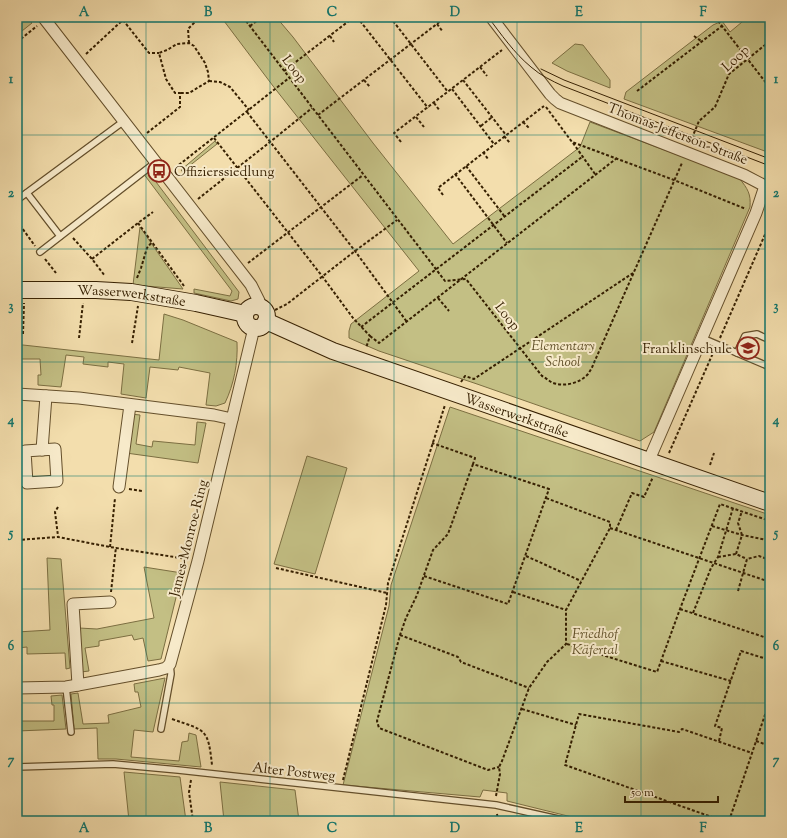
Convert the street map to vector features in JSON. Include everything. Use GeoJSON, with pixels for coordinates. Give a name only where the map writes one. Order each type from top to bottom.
{"type":"FeatureCollection","features":[{"type":"Feature","properties":{"kind":"street","name":"Thomas-Jefferson-Straße"},"geometry":{"type":"LineString","coordinates":[[491,17],[550,94],[560,103],[744,175],[766,186],[756,213],[702,338],[653,461]]}},
{"type":"Feature","properties":{"kind":"street"},"geometry":{"type":"LineString","coordinates":[[44,18],[251,285],[259,301],[262,317]]}},
{"type":"Feature","properties":{"kind":"street","name":"Wasserwerkstraße"},"geometry":{"type":"LineString","coordinates":[[21,290],[85,290],[135,293],[196,303],[246,314],[251,307],[255,306],[262,317],[333,351],[770,502]]}},
{"type":"Feature","properties":{"kind":"street","name":"James-Monroe-Ring"},"geometry":{"type":"LineString","coordinates":[[170,664],[198,561],[232,419],[262,317]]}},
{"type":"Feature","properties":{"kind":"street"},"geometry":{"type":"LineString","coordinates":[[17,394],[130,405],[214,415],[232,419]]}},
{"type":"Feature","properties":{"kind":"street"},"geometry":{"type":"LineString","coordinates":[[42,450],[46,396]]}},
{"type":"Feature","properties":{"kind":"street"},"geometry":{"type":"LineString","coordinates":[[119,487],[130,405]]}},
{"type":"Feature","properties":{"kind":"street"},"geometry":{"type":"LineString","coordinates":[[55,449],[57,481],[22,483],[25,451],[55,449]]}},
{"type":"Feature","properties":{"kind":"street"},"geometry":{"type":"LineString","coordinates":[[78,685],[73,604],[110,602]]}},
{"type":"Feature","properties":{"kind":"street"},"geometry":{"type":"LineString","coordinates":[[17,688],[66,687],[159,670],[166,668],[170,664]]}},
{"type":"Feature","properties":{"kind":"lane"},"geometry":{"type":"LineString","coordinates":[[17,200],[124,121]]}},
{"type":"Feature","properties":{"kind":"lane"},"geometry":{"type":"LineString","coordinates":[[40,252],[156,162]]}},
{"type":"Feature","properties":{"kind":"lane"},"geometry":{"type":"LineString","coordinates":[[27,193],[60,236]]}},
{"type":"Feature","properties":{"kind":"lane"},"geometry":{"type":"LineString","coordinates":[[737,353],[745,336],[757,334],[770,340]]}},
{"type":"Feature","properties":{"kind":"lane"},"geometry":{"type":"LineString","coordinates":[[702,338],[770,367]]}},
{"type":"Feature","properties":{"kind":"lane","name":"James-Monroe-Ring"},"geometry":{"type":"LineString","coordinates":[[160,729],[171,674],[170,664]]}},
{"type":"Feature","properties":{"kind":"lane"},"geometry":{"type":"LineString","coordinates":[[66,687],[71,732]]}},
{"type":"Feature","properties":{"kind":"lane","name":"Alter Postweg"},"geometry":{"type":"LineString","coordinates":[[17,767],[113,764],[191,771],[496,805],[567,821]]}},
{"type":"Feature","properties":{"kind":"path"},"geometry":{"type":"LineString","coordinates":[[17,22],[24,17]]}},
{"type":"Feature","properties":{"kind":"path"},"geometry":{"type":"LineString","coordinates":[[78,62],[126,17]]}},
{"type":"Feature","properties":{"kind":"path"},"geometry":{"type":"LineString","coordinates":[[193,17],[196,20]]}},
{"type":"Feature","properties":{"kind":"path"},"geometry":{"type":"LineString","coordinates":[[189,43],[188,28],[200,17]]}},
{"type":"Feature","properties":{"kind":"path","name":"Loop"},"geometry":{"type":"LineString","coordinates":[[243,17],[445,282],[466,279],[542,376],[553,383],[566,385],[581,380],[588,374],[593,366],[699,121],[715,107],[728,74],[770,41]]}},
{"type":"Feature","properties":{"kind":"path"},"geometry":{"type":"LineString","coordinates":[[250,26],[262,17]]}},
{"type":"Feature","properties":{"kind":"path"},"geometry":{"type":"LineString","coordinates":[[284,71],[354,17]]}},
{"type":"Feature","properties":{"kind":"path"},"geometry":{"type":"LineString","coordinates":[[357,17],[428,108]]}},
{"type":"Feature","properties":{"kind":"path"},"geometry":{"type":"LineString","coordinates":[[390,17],[448,92]]}},
{"type":"Feature","properties":{"kind":"path"},"geometry":{"type":"LineString","coordinates":[[318,116],[446,17]]}},
{"type":"Feature","properties":{"kind":"path"},"geometry":{"type":"LineString","coordinates":[[715,17],[770,88]]}},
{"type":"Feature","properties":{"kind":"path"},"geometry":{"type":"LineString","coordinates":[[17,42],[44,18]]}},
{"type":"Feature","properties":{"kind":"path"},"geometry":{"type":"LineString","coordinates":[[123,19],[149,54],[159,53],[177,44],[189,43],[194,46],[202,58],[208,72],[209,81]]}},
{"type":"Feature","properties":{"kind":"path"},"geometry":{"type":"LineString","coordinates":[[437,24],[443,32]]}},
{"type":"Feature","properties":{"kind":"path"},"geometry":{"type":"LineString","coordinates":[[638,91],[722,26]]}},
{"type":"Feature","properties":{"kind":"path"},"geometry":{"type":"LineString","coordinates":[[330,36],[334,42]]}},
{"type":"Feature","properties":{"kind":"path"},"geometry":{"type":"LineString","coordinates":[[694,36],[701,42]]}},
{"type":"Feature","properties":{"kind":"path"},"geometry":{"type":"LineString","coordinates":[[401,142],[394,133],[502,50]]}},
{"type":"Feature","properties":{"kind":"path"},"geometry":{"type":"LineString","coordinates":[[159,53],[166,79],[175,93],[189,93],[209,81],[220,82],[230,87],[407,322]]}},
{"type":"Feature","properties":{"kind":"path"},"geometry":{"type":"LineString","coordinates":[[480,67],[487,76]]}},
{"type":"Feature","properties":{"kind":"path"},"geometry":{"type":"LineString","coordinates":[[166,175],[289,78]]}},
{"type":"Feature","properties":{"kind":"path"},"geometry":{"type":"LineString","coordinates":[[364,80],[370,87]]}},
{"type":"Feature","properties":{"kind":"path"},"geometry":{"type":"LineString","coordinates":[[463,80],[510,143]]}},
{"type":"Feature","properties":{"kind":"path"},"geometry":{"type":"LineString","coordinates":[[452,89],[494,144]]}},
{"type":"Feature","properties":{"kind":"path"},"geometry":{"type":"LineString","coordinates":[[138,140],[180,107],[180,93]]}},
{"type":"Feature","properties":{"kind":"path"},"geometry":{"type":"LineString","coordinates":[[434,103],[440,111]]}},
{"type":"Feature","properties":{"kind":"path"},"geometry":{"type":"LineString","coordinates":[[443,195],[438,188],[544,106],[596,174]]}},
{"type":"Feature","properties":{"kind":"path"},"geometry":{"type":"LineString","coordinates":[[189,205],[238,168],[312,108]]}},
{"type":"Feature","properties":{"kind":"path"},"geometry":{"type":"LineString","coordinates":[[416,117],[424,127]]}},
{"type":"Feature","properties":{"kind":"path"},"geometry":{"type":"LineString","coordinates":[[481,126],[492,117]]}},
{"type":"Feature","properties":{"kind":"path"},"geometry":{"type":"LineString","coordinates":[[523,122],[529,128]]}},
{"type":"Feature","properties":{"kind":"path"},"geometry":{"type":"LineString","coordinates":[[214,138],[350,314],[361,327],[379,343],[617,158]]}},
{"type":"Feature","properties":{"kind":"path"},"geometry":{"type":"LineString","coordinates":[[572,142],[617,158],[746,209]]}},
{"type":"Feature","properties":{"kind":"path"},"geometry":{"type":"LineString","coordinates":[[483,152],[488,159]]}},
{"type":"Feature","properties":{"kind":"path"},"geometry":{"type":"LineString","coordinates":[[361,327],[582,157]]}},
{"type":"Feature","properties":{"kind":"path"},"geometry":{"type":"LineString","coordinates":[[466,166],[505,217]]}},
{"type":"Feature","properties":{"kind":"path"},"geometry":{"type":"LineString","coordinates":[[455,174],[507,243]]}},
{"type":"Feature","properties":{"kind":"path"},"geometry":{"type":"LineString","coordinates":[[240,270],[363,175]]}},
{"type":"Feature","properties":{"kind":"path"},"geometry":{"type":"LineString","coordinates":[[92,259],[153,212]]}},
{"type":"Feature","properties":{"kind":"path"},"geometry":{"type":"LineString","coordinates":[[262,317],[287,304],[355,251],[398,220]]}},
{"type":"Feature","properties":{"kind":"path"},"geometry":{"type":"LineString","coordinates":[[17,222],[56,273]]}},
{"type":"Feature","properties":{"kind":"path"},"geometry":{"type":"LineString","coordinates":[[138,223],[196,303]]}},
{"type":"Feature","properties":{"kind":"path"},"geometry":{"type":"LineString","coordinates":[[67,230],[110,282],[109,291]]}},
{"type":"Feature","properties":{"kind":"path"},"geometry":{"type":"LineString","coordinates":[[132,343],[135,293],[147,248],[152,242]]}},
{"type":"Feature","properties":{"kind":"path"},"geometry":{"type":"LineString","coordinates":[[341,788],[386,605],[388,583],[432,443],[451,391],[465,376],[474,379],[634,272]]}},
{"type":"Feature","properties":{"kind":"path"},"geometry":{"type":"LineString","coordinates":[[21,290],[23,334]]}},
{"type":"Feature","properties":{"kind":"path"},"geometry":{"type":"LineString","coordinates":[[79,338],[85,290]]}},
{"type":"Feature","properties":{"kind":"path"},"geometry":{"type":"LineString","coordinates":[[438,298],[449,310]]}},
{"type":"Feature","properties":{"kind":"path"},"geometry":{"type":"LineString","coordinates":[[361,360],[370,336]]}},
{"type":"Feature","properties":{"kind":"path"},"geometry":{"type":"LineString","coordinates":[[432,443],[475,458],[448,534],[433,550],[417,595],[406,618],[377,721],[379,728],[488,770],[499,767]]}},
{"type":"Feature","properties":{"kind":"path"},"geometry":{"type":"LineString","coordinates":[[710,465],[714,453]]}},
{"type":"Feature","properties":{"kind":"path"},"geometry":{"type":"LineString","coordinates":[[616,530],[632,493],[644,497],[653,461]]}},
{"type":"Feature","properties":{"kind":"path"},"geometry":{"type":"LineString","coordinates":[[424,576],[508,604],[549,489],[473,464]]}},
{"type":"Feature","properties":{"kind":"path"},"geometry":{"type":"LineString","coordinates":[[110,547],[116,493],[119,487]]}},
{"type":"Feature","properties":{"kind":"path"},"geometry":{"type":"LineString","coordinates":[[496,805],[496,791],[500,774],[499,767],[529,688],[547,662],[566,644],[566,610],[610,528],[610,522],[546,498]]}},
{"type":"Feature","properties":{"kind":"path"},"geometry":{"type":"LineString","coordinates":[[566,644],[657,672],[720,504],[770,521]]}},
{"type":"Feature","properties":{"kind":"path"},"geometry":{"type":"LineString","coordinates":[[58,507],[55,512],[58,537]]}},
{"type":"Feature","properties":{"kind":"path"},"geometry":{"type":"LineString","coordinates":[[693,613],[711,568],[718,557],[733,508]]}},
{"type":"Feature","properties":{"kind":"path"},"geometry":{"type":"LineString","coordinates":[[736,554],[742,535],[738,523],[742,511]]}},
{"type":"Feature","properties":{"kind":"path"},"geometry":{"type":"LineString","coordinates":[[712,526],[770,542]]}},
{"type":"Feature","properties":{"kind":"path"},"geometry":{"type":"LineString","coordinates":[[610,528],[770,582]]}},
{"type":"Feature","properties":{"kind":"path"},"geometry":{"type":"LineString","coordinates":[[17,540],[58,537],[198,561]]}},
{"type":"Feature","properties":{"kind":"path"},"geometry":{"type":"LineString","coordinates":[[110,602],[116,548]]}},
{"type":"Feature","properties":{"kind":"path"},"geometry":{"type":"LineString","coordinates":[[718,557],[736,554],[747,559],[758,556],[770,560]]}},
{"type":"Feature","properties":{"kind":"path"},"geometry":{"type":"LineString","coordinates":[[525,556],[581,581]]}},
{"type":"Feature","properties":{"kind":"path"},"geometry":{"type":"LineString","coordinates":[[738,591],[747,559]]}},
{"type":"Feature","properties":{"kind":"path"},"geometry":{"type":"LineString","coordinates":[[276,568],[387,593]]}},
{"type":"Feature","properties":{"kind":"path"},"geometry":{"type":"LineString","coordinates":[[513,592],[566,610]]}},
{"type":"Feature","properties":{"kind":"path"},"geometry":{"type":"LineString","coordinates":[[680,609],[770,639]]}},
{"type":"Feature","properties":{"kind":"path"},"geometry":{"type":"LineString","coordinates":[[400,636],[458,657],[461,662],[529,688]]}},
{"type":"Feature","properties":{"kind":"path"},"geometry":{"type":"LineString","coordinates":[[718,741],[722,728],[715,726],[741,651],[770,660]]}},
{"type":"Feature","properties":{"kind":"path"},"geometry":{"type":"LineString","coordinates":[[661,661],[731,681]]}},
{"type":"Feature","properties":{"kind":"path"},"geometry":{"type":"LineString","coordinates":[[729,821],[770,700]]}},
{"type":"Feature","properties":{"kind":"path"},"geometry":{"type":"LineString","coordinates":[[522,709],[576,725]]}},
{"type":"Feature","properties":{"kind":"path"},"geometry":{"type":"LineString","coordinates":[[723,821],[565,765],[579,714],[678,732],[682,729],[752,753]]}},
{"type":"Feature","properties":{"kind":"path"},"geometry":{"type":"LineString","coordinates":[[163,716],[198,728],[206,734],[210,745],[213,774]]}},
{"type":"Feature","properties":{"kind":"path"},"geometry":{"type":"LineString","coordinates":[[756,741],[770,746]]}},
{"type":"Feature","properties":{"kind":"path"},"geometry":{"type":"LineString","coordinates":[[191,771],[189,792],[193,821]]}},
{"type":"Feature","properties":{"kind":"green space"},"geometry":{"type":"Polygon","coordinates":[[[17,17],[27,17],[32,23],[17,35],[17,17]]]}},
{"type":"Feature","properties":{"kind":"green space","name":"Elementary School"},"geometry":{"type":"Polygon","coordinates":[[[221,17],[276,17],[453,244],[580,147],[590,122],[739,178],[745,185],[748,192],[750,207],[654,432],[640,441],[379,351],[349,338],[351,324],[419,271],[273,86],[221,17]]]}},
{"type":"Feature","properties":{"kind":"green space"},"geometry":{"type":"Polygon","coordinates":[[[748,17],[770,17],[770,153],[624,99],[626,92],[713,25],[722,21],[730,32],[748,17]]]}},
{"type":"Feature","properties":{"kind":"green space"},"geometry":{"type":"Polygon","coordinates":[[[575,44],[583,45],[610,80],[610,88],[567,71],[552,63],[575,44]]]}},
{"type":"Feature","properties":{"kind":"green space"},"geometry":{"type":"Polygon","coordinates":[[[215,141],[217,144],[188,167],[192,172],[187,177],[181,170],[215,141]]]}},
{"type":"Feature","properties":{"kind":"green space"},"geometry":{"type":"Polygon","coordinates":[[[147,170],[239,292],[238,299],[231,301],[194,293],[194,289],[230,296],[232,291],[143,173],[147,170]]]}},
{"type":"Feature","properties":{"kind":"green space"},"geometry":{"type":"Polygon","coordinates":[[[140,227],[183,289],[133,285],[140,227]]]}},
{"type":"Feature","properties":{"kind":"green space"},"geometry":{"type":"Polygon","coordinates":[[[164,314],[183,320],[237,342],[235,373],[225,403],[216,406],[206,405],[210,373],[179,367],[178,370],[150,367],[146,398],[121,394],[124,364],[108,362],[108,367],[83,364],[84,357],[66,355],[61,387],[38,385],[38,375],[41,375],[40,359],[17,359],[17,345],[23,345],[159,360],[164,314]]]}},
{"type":"Feature","properties":{"kind":"green space","name":"Friedhof Käfertal"},"geometry":{"type":"Polygon","coordinates":[[[450,407],[770,515],[770,821],[588,821],[507,801],[507,793],[483,790],[480,797],[343,785],[389,606],[391,585],[450,407]]]}},
{"type":"Feature","properties":{"kind":"green space"},"geometry":{"type":"Polygon","coordinates":[[[131,414],[140,415],[136,444],[152,447],[153,441],[195,445],[197,422],[206,423],[198,463],[126,453],[131,414]]]}},
{"type":"Feature","properties":{"kind":"green space"},"geometry":{"type":"Polygon","coordinates":[[[307,456],[347,468],[315,574],[274,564],[307,456]]]}},
{"type":"Feature","properties":{"kind":"green space"},"geometry":{"type":"Polygon","coordinates":[[[47,558],[61,559],[70,668],[66,669],[65,653],[27,654],[27,647],[17,648],[17,632],[50,630],[47,558]]]}},
{"type":"Feature","properties":{"kind":"green space"},"geometry":{"type":"Polygon","coordinates":[[[144,567],[182,573],[161,659],[148,661],[143,638],[134,640],[132,635],[99,641],[99,646],[85,648],[89,671],[81,672],[79,628],[97,629],[154,618],[144,567]]]}},
{"type":"Feature","properties":{"kind":"green space"},"geometry":{"type":"Polygon","coordinates":[[[165,678],[153,732],[134,730],[131,757],[179,761],[182,742],[188,741],[189,733],[196,735],[201,767],[116,759],[98,759],[97,728],[74,729],[71,694],[78,693],[83,724],[109,723],[108,715],[141,707],[138,692],[135,692],[134,684],[165,678]]]}},
{"type":"Feature","properties":{"kind":"green space"},"geometry":{"type":"Polygon","coordinates":[[[62,695],[66,729],[17,731],[17,721],[54,721],[54,705],[52,705],[51,696],[62,695]]]}},
{"type":"Feature","properties":{"kind":"green space"},"geometry":{"type":"Polygon","coordinates":[[[124,772],[180,777],[186,821],[129,821],[124,772]]]}},
{"type":"Feature","properties":{"kind":"green space"},"geometry":{"type":"Polygon","coordinates":[[[220,782],[295,790],[299,821],[224,821],[220,782]]]}},
{"type":"Feature","properties":{"kind":"tram line"},"geometry":{"type":"LineString","coordinates":[[488,17],[519,56],[535,70],[550,80],[770,166]]}},
{"type":"Feature","properties":{"kind":"tram line"},"geometry":{"type":"LineString","coordinates":[[541,69],[564,80],[770,159]]}},
{"type":"Feature","properties":{"kind":"place","name":"Offizierssiedlung"},"geometry":{"type":"Point","coordinates":[159,171]}},
{"type":"Feature","properties":{"kind":"place","name":"Franklinschule"},"geometry":{"type":"Point","coordinates":[748,348]}}]}
